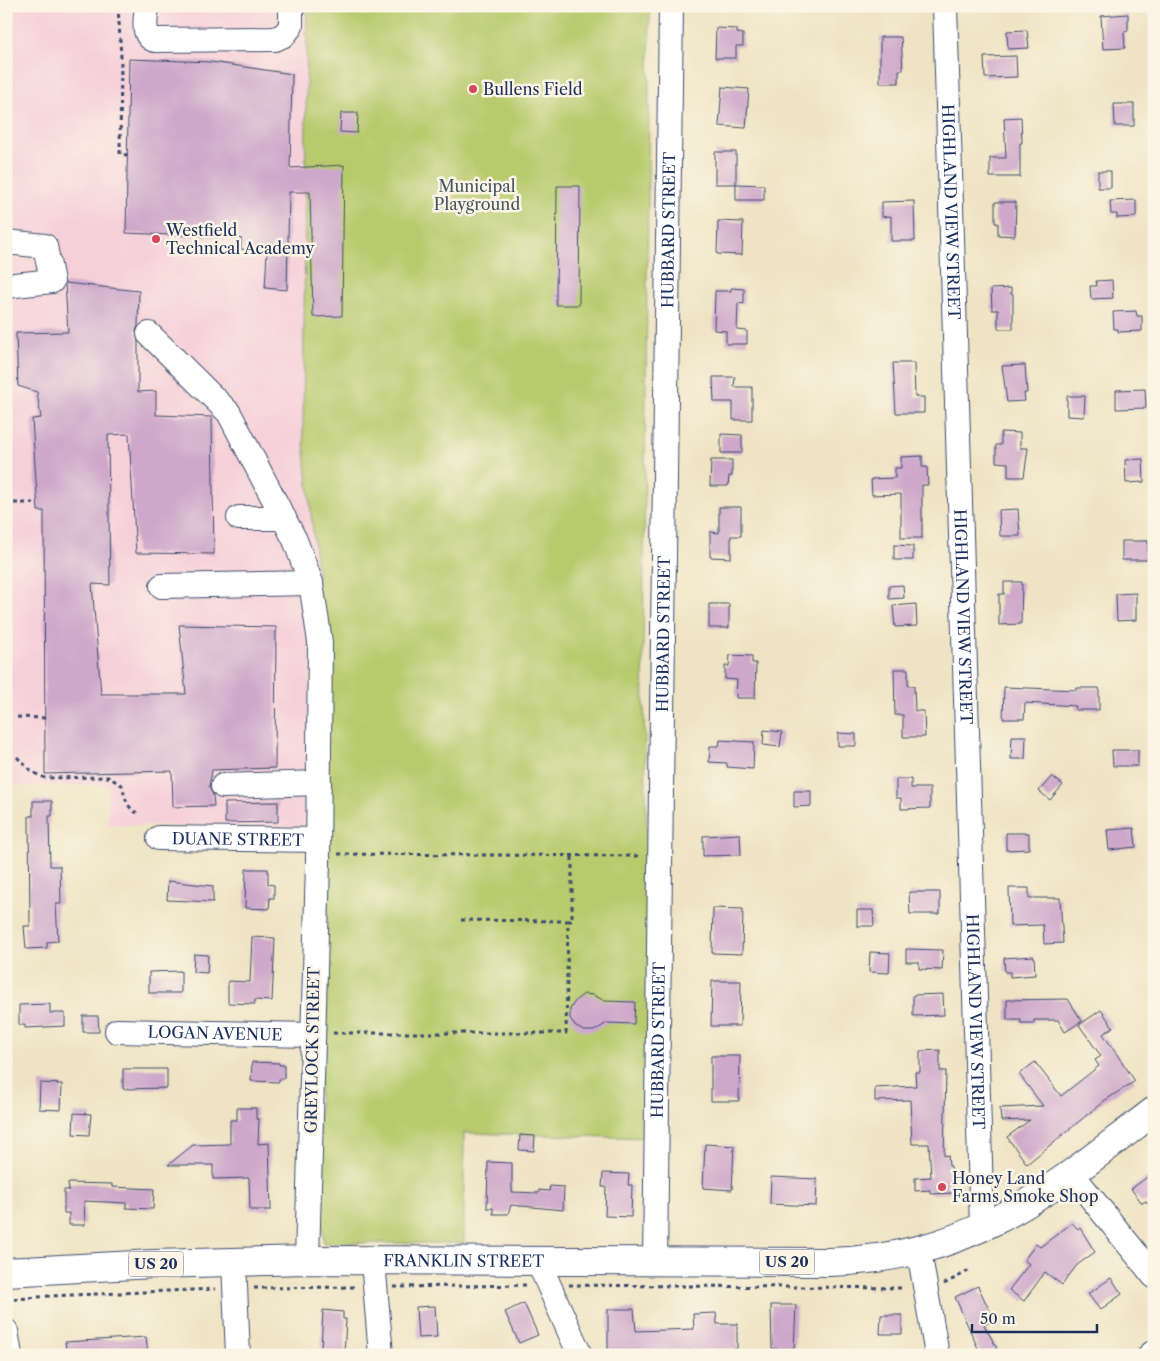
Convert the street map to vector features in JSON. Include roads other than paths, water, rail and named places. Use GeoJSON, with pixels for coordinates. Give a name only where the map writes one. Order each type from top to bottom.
{"type":"FeatureCollection","features":[{"type":"Feature","properties":{"kind":"main road","name":"US 20"},"geometry":{"type":"LineString","coordinates":[[919,1251],[982,1228],[1028,1203],[1072,1174],[1154,1111]]}},
{"type":"Feature","properties":{"kind":"main road","name":"FRANKLIN STREET"},"geometry":{"type":"LineString","coordinates":[[6,1272],[235,1275],[307,1260],[373,1260],[538,1273],[655,1262],[851,1262],[919,1251]]}},
{"type":"Feature","properties":{"kind":"street"},"geometry":{"type":"LineString","coordinates":[[147,6],[146,34],[149,38],[155,40],[275,39],[284,35],[292,26],[291,6]]}},
{"type":"Feature","properties":{"kind":"street","name":"HUBBARD STREET"},"geometry":{"type":"LineString","coordinates":[[655,1262],[671,6]]}},
{"type":"Feature","properties":{"kind":"street","name":"HIGHLAND VIEW STREET"},"geometry":{"type":"LineString","coordinates":[[945,6],[982,1228]]}},
{"type":"Feature","properties":{"kind":"street"},"geometry":{"type":"LineString","coordinates":[[6,242],[45,246],[52,281],[6,286]]}},
{"type":"Feature","properties":{"kind":"street","name":"GREYLOCK STREET"},"geometry":{"type":"LineString","coordinates":[[149,334],[229,413],[284,518],[311,583],[320,642],[318,840],[322,1034],[307,1260]]}},
{"type":"Feature","properties":{"kind":"street"},"geometry":{"type":"LineString","coordinates":[[239,518],[284,518]]}},
{"type":"Feature","properties":{"kind":"street"},"geometry":{"type":"LineString","coordinates":[[162,586],[311,583]]}},
{"type":"Feature","properties":{"kind":"street"},"geometry":{"type":"LineString","coordinates":[[223,786],[319,783]]}},
{"type":"Feature","properties":{"kind":"street","name":"DUANE STREET"},"geometry":{"type":"LineString","coordinates":[[159,838],[318,840]]}},
{"type":"Feature","properties":{"kind":"street","name":"LOGAN AVENUE"},"geometry":{"type":"LineString","coordinates":[[117,1031],[322,1034]]}},
{"type":"Feature","properties":{"kind":"street"},"geometry":{"type":"LineString","coordinates":[[1072,1174],[1154,1276]]}},
{"type":"Feature","properties":{"kind":"street"},"geometry":{"type":"LineString","coordinates":[[919,1251],[936,1355]]}},
{"type":"Feature","properties":{"kind":"street"},"geometry":{"type":"LineString","coordinates":[[373,1260],[381,1355]]}},
{"type":"Feature","properties":{"kind":"street"},"geometry":{"type":"LineString","coordinates":[[538,1273],[580,1355]]}},
{"type":"Feature","properties":{"kind":"street"},"geometry":{"type":"LineString","coordinates":[[235,1275],[238,1355]]}},
{"type":"Feature","properties":{"kind":"street"},"geometry":{"type":"LineString","coordinates":[[6,1331],[10,1355]]}},
{"type":"Feature","properties":{"kind":"street"},"geometry":{"type":"LineString","coordinates":[[1150,1355],[1154,1352]]}},
{"type":"Feature","properties":{"kind":"place","name":"Bullens Field"},"geometry":{"type":"Point","coordinates":[473,89]}},
{"type":"Feature","properties":{"kind":"place","name":"Westfield Technical Academy"},"geometry":{"type":"Point","coordinates":[156,239]}},
{"type":"Feature","properties":{"kind":"place","name":"Honey Land Farms Smoke Shop"},"geometry":{"type":"Point","coordinates":[942,1187]}},
{"type":"Feature","properties":{"kind":"park label","name":"Municipal Playground"},"geometry":{"type":"Point","coordinates":[477,195]}}]}
